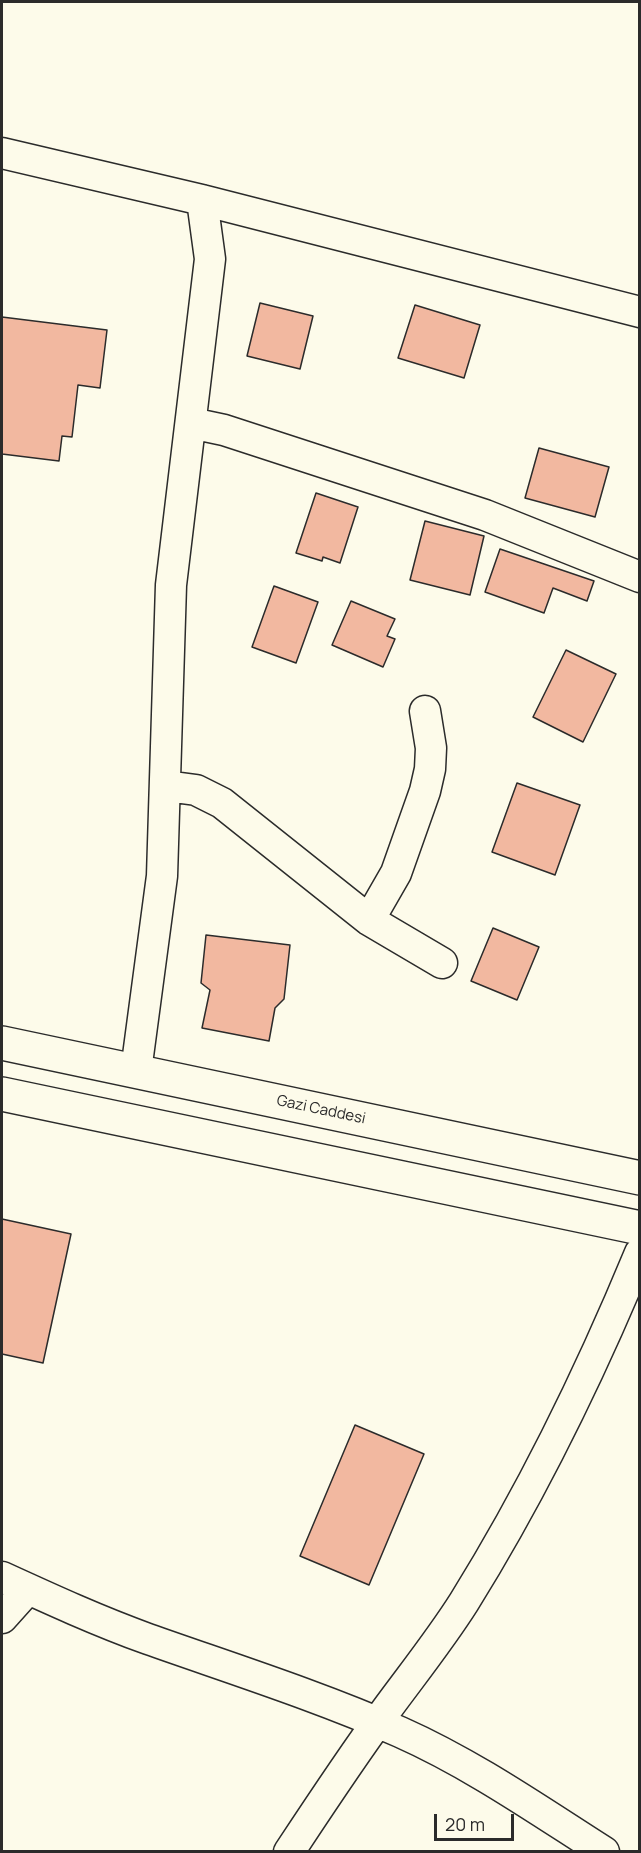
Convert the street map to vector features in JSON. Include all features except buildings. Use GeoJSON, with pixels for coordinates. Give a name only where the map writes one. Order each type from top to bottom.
{"type":"FeatureCollection","features":[{"type":"Feature","properties":{"kind":"highway","name":"Gazi Caddesi"},"geometry":{"type":"LineString","coordinates":[[2,1043],[639,1178]]}},
{"type":"Feature","properties":{"kind":"highway"},"geometry":{"type":"LineString","coordinates":[[2,1094],[639,1227]]}},
{"type":"Feature","properties":{"kind":"street"},"geometry":{"type":"LineString","coordinates":[[2,153],[202,200],[639,312]]}},
{"type":"Feature","properties":{"kind":"street"},"geometry":{"type":"LineString","coordinates":[[136,1071],[162,876],[171,585],[210,260],[202,200]]}},
{"type":"Feature","properties":{"kind":"street"},"geometry":{"type":"LineString","coordinates":[[191,423],[224,430],[485,515],[639,577]]}},
{"type":"Feature","properties":{"kind":"street"},"geometry":{"type":"LineString","coordinates":[[369,920],[396,873],[425,791],[430,769],[431,748],[425,711]]}},
{"type":"Feature","properties":{"kind":"street"},"geometry":{"type":"LineString","coordinates":[[165,786],[196,790],[222,803],[369,920],[442,963]]}},
{"type":"Feature","properties":{"kind":"street"},"geometry":{"type":"LineString","coordinates":[[289,1851],[377,1722],[462,1604],[534,1481],[611,1322],[639,1253]]}},
{"type":"Feature","properties":{"kind":"street"},"geometry":{"type":"LineString","coordinates":[[2,1577],[71,1609],[297,1690],[428,1745],[604,1851]]}},
{"type":"Feature","properties":{"kind":"street"},"geometry":{"type":"LineString","coordinates":[[2,1618],[28,1589]]}}]}
